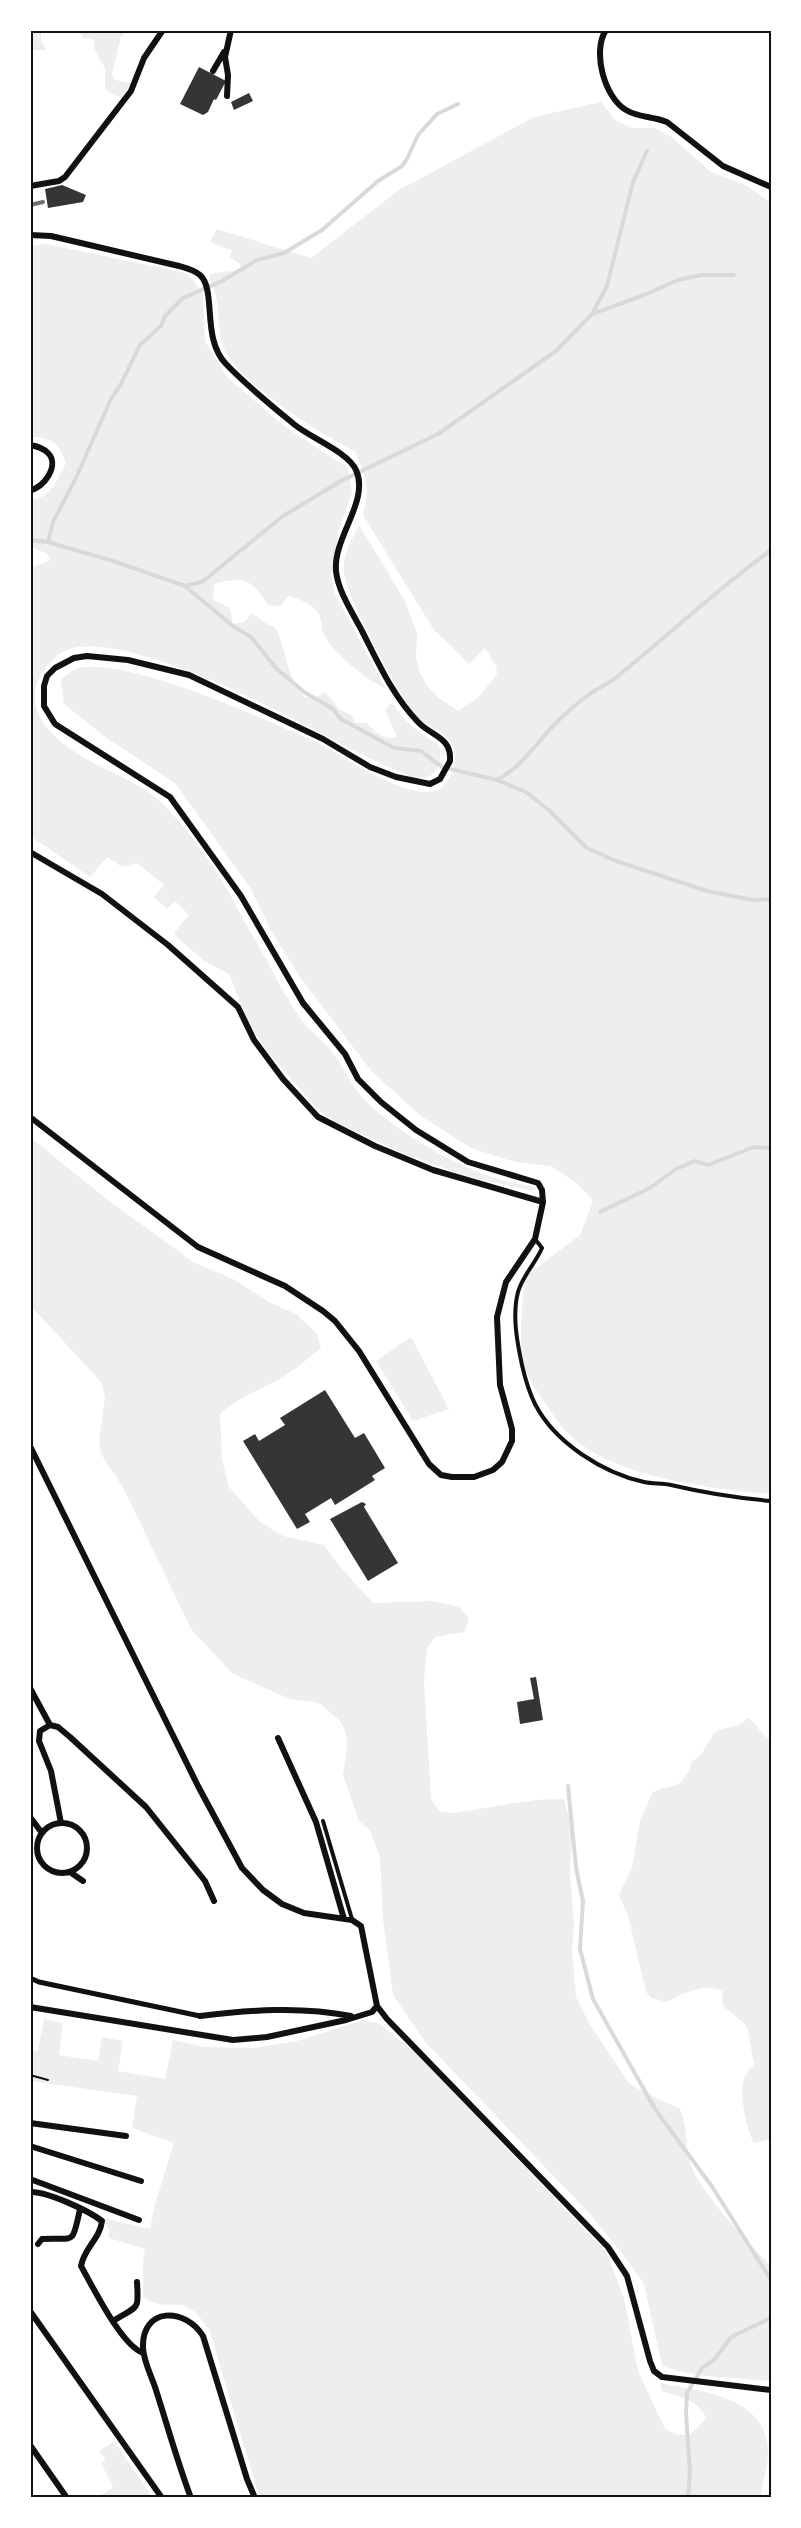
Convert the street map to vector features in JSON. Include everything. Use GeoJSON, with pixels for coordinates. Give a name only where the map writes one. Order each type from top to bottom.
{"type":"FeatureCollection","features":[{"type":"Feature","properties":{"kind":"street"},"geometry":{"type":"LineString","coordinates":[[30,186],[59,181],[65,177],[131,92],[144,58],[163,30]]}},
{"type":"Feature","properties":{"kind":"street"},"geometry":{"type":"LineString","coordinates":[[213,71],[226,49],[231,30]]}},
{"type":"Feature","properties":{"kind":"street"},"geometry":{"type":"LineString","coordinates":[[606,30],[599,43],[598,51],[610,93],[618,104],[636,115],[658,118],[666,122],[723,166],[771,187]]}},
{"type":"Feature","properties":{"kind":"street"},"geometry":{"type":"LineString","coordinates":[[226,49],[227,96]]}},
{"type":"Feature","properties":{"kind":"street"},"geometry":{"type":"LineString","coordinates":[[30,235],[51,236],[196,272],[206,286],[212,339],[224,362],[296,426],[353,465],[358,476],[360,489],[336,558],[338,579],[346,601],[394,693],[421,726],[442,738],[450,751],[450,761],[441,779],[430,784],[416,783],[370,767],[323,739],[189,675],[106,657],[74,657],[55,668],[47,676],[44,686],[44,706],[49,716],[65,732],[170,797],[241,896],[303,1003],[345,1054],[358,1079],[381,1102],[416,1130],[468,1162],[538,1183],[542,1188],[543,1202],[535,1239],[506,1282],[496,1317],[500,1384],[512,1429],[509,1452],[502,1462],[483,1475],[452,1478],[441,1474],[429,1464],[359,1351],[323,1311],[285,1286],[198,1247],[30,1117]]}},
{"type":"Feature","properties":{"kind":"street"},"geometry":{"type":"LineString","coordinates":[[30,445],[48,453],[52,459],[51,468],[43,483],[38,488],[30,490]]}},
{"type":"Feature","properties":{"kind":"street"},"geometry":{"type":"LineString","coordinates":[[30,852],[102,894],[168,945],[238,1007],[254,1040],[283,1079],[318,1116],[375,1146],[433,1170],[543,1202]]}},
{"type":"Feature","properties":{"kind":"street"},"geometry":{"type":"LineString","coordinates":[[30,1446],[198,1786],[243,1869],[263,1890],[282,1904],[304,1913],[352,1920],[363,1928],[377,2006],[608,2247],[627,2276],[650,2361],[656,2373],[662,2377],[771,2390]]}},
{"type":"Feature","properties":{"kind":"street"},"geometry":{"type":"LineString","coordinates":[[30,1688],[50,1725]]}},
{"type":"Feature","properties":{"kind":"street"},"geometry":{"type":"LineString","coordinates":[[61,1823],[51,1771],[39,1741],[40,1731],[50,1725],[58,1727],[70,1737],[146,1807],[205,1881],[214,1900]]}},
{"type":"Feature","properties":{"kind":"street"},"geometry":{"type":"LineString","coordinates":[[279,1738],[316,1822],[344,1919]]}},
{"type":"Feature","properties":{"kind":"street"},"geometry":{"type":"LineString","coordinates":[[30,1817],[42,1833]]}},
{"type":"Feature","properties":{"kind":"street"},"geometry":{"type":"LineString","coordinates":[[61,1823],[76,1827],[86,1839],[87,1847],[83,1863],[70,1872],[54,1872],[42,1862],[37,1847],[42,1833],[47,1828],[61,1823]]}},
{"type":"Feature","properties":{"kind":"street"},"geometry":{"type":"LineString","coordinates":[[70,1872],[83,1881]]}},
{"type":"Feature","properties":{"kind":"street"},"geometry":{"type":"LineString","coordinates":[[30,1978],[39,1982],[200,2016],[277,2010],[330,2012],[355,2017]]}},
{"type":"Feature","properties":{"kind":"street"},"geometry":{"type":"LineString","coordinates":[[30,2007],[233,2040],[267,2037],[355,2017],[372,2012],[377,2006]]}},
{"type":"Feature","properties":{"kind":"street"},"geometry":{"type":"LineString","coordinates":[[30,2122],[126,2136]]}},
{"type":"Feature","properties":{"kind":"street"},"geometry":{"type":"LineString","coordinates":[[30,2146],[141,2181]]}},
{"type":"Feature","properties":{"kind":"street"},"geometry":{"type":"LineString","coordinates":[[30,2179],[139,2220]]}},
{"type":"Feature","properties":{"kind":"street"},"geometry":{"type":"LineString","coordinates":[[30,2192],[48,2196],[102,2221],[101,2233],[83,2256],[81,2266],[113,2321],[135,2350],[143,2353]]}},
{"type":"Feature","properties":{"kind":"street"},"geometry":{"type":"LineString","coordinates":[[38,2244],[42,2239],[66,2241],[71,2238],[76,2230],[80,2209]]}},
{"type":"Feature","properties":{"kind":"street"},"geometry":{"type":"LineString","coordinates":[[113,2321],[140,2302],[137,2282]]}},
{"type":"Feature","properties":{"kind":"street"},"geometry":{"type":"LineString","coordinates":[[30,2311],[162,2498]]}},
{"type":"Feature","properties":{"kind":"street"},"geometry":{"type":"LineString","coordinates":[[191,2498],[143,2353],[145,2333],[149,2324],[165,2316],[182,2317],[198,2328],[206,2344],[247,2480],[255,2498]]}},
{"type":"Feature","properties":{"kind":"street"},"geometry":{"type":"LineString","coordinates":[[30,2445],[67,2498]]}},
{"type":"Feature","properties":{"kind":"lane"},"geometry":{"type":"LineString","coordinates":[[535,1239],[542,1248],[524,1275],[517,1295],[518,1344],[526,1382],[535,1404],[549,1425],[567,1442],[611,1472],[645,1482],[724,1497],[771,1501]]}},
{"type":"Feature","properties":{"kind":"lane"},"geometry":{"type":"LineString","coordinates":[[323,1821],[352,1920]]}},
{"type":"Feature","properties":{"kind":"path"},"geometry":{"type":"LineString","coordinates":[[30,2075],[48,2080]]}},
{"type":"Feature","properties":{"kind":"shaded area"},"geometry":{"type":"Polygon","coordinates":[[[30,30],[45,30],[41,32],[41,40],[47,50],[30,50],[30,30]]]}},
{"type":"Feature","properties":{"kind":"shaded area"},"geometry":{"type":"Polygon","coordinates":[[[79,30],[128,30],[121,37],[112,74],[115,80],[131,83],[121,98],[105,90],[105,68],[95,51],[94,39],[83,38],[79,30]]]}},
{"type":"Feature","properties":{"kind":"shaded area"},"geometry":{"type":"Polygon","coordinates":[[[601,102],[615,120],[632,128],[655,128],[673,138],[711,172],[748,186],[771,203],[771,1494],[694,1485],[638,1471],[590,1450],[563,1428],[530,1380],[525,1365],[521,1327],[525,1277],[580,1235],[593,1201],[578,1184],[551,1166],[515,1162],[471,1148],[421,1116],[372,1072],[300,977],[271,931],[251,889],[175,783],[108,739],[64,704],[61,679],[74,670],[98,667],[127,671],[197,692],[267,720],[318,743],[378,777],[403,787],[425,792],[439,790],[443,786],[454,764],[453,746],[442,733],[418,718],[410,708],[363,624],[347,584],[344,572],[345,560],[359,525],[404,599],[417,633],[416,657],[420,673],[428,687],[458,711],[478,698],[497,674],[496,666],[485,648],[469,664],[434,630],[363,515],[367,489],[355,451],[323,433],[264,393],[234,364],[225,351],[222,345],[216,297],[209,275],[241,268],[240,264],[230,257],[232,251],[210,242],[217,229],[311,258],[399,190],[534,117],[601,102]]]}},
{"type":"Feature","properties":{"kind":"shaded area"},"geometry":{"type":"Polygon","coordinates":[[[47,244],[185,273],[193,279],[203,294],[205,341],[227,377],[284,426],[348,468],[352,493],[339,529],[331,574],[335,594],[386,689],[369,679],[334,649],[323,633],[321,620],[316,610],[303,601],[289,596],[280,606],[268,605],[252,585],[240,580],[214,584],[213,600],[230,608],[233,624],[245,622],[252,613],[268,625],[275,627],[293,680],[304,697],[315,698],[325,692],[339,709],[353,716],[355,723],[367,723],[383,737],[397,737],[385,710],[392,702],[419,732],[439,745],[440,757],[434,773],[423,778],[412,777],[358,753],[241,693],[201,676],[125,651],[92,647],[66,650],[55,657],[43,672],[35,690],[36,704],[41,719],[50,731],[74,751],[152,795],[182,825],[216,872],[298,1015],[329,1048],[358,1092],[375,1110],[408,1135],[445,1157],[482,1173],[536,1189],[531,1191],[467,1176],[404,1154],[335,1122],[316,1108],[268,1052],[248,1023],[229,974],[204,961],[176,936],[174,933],[189,915],[175,901],[167,909],[154,897],[164,885],[137,863],[122,867],[107,857],[90,877],[30,836],[30,568],[49,561],[50,558],[46,553],[30,547],[30,499],[49,492],[66,463],[60,449],[53,442],[30,436],[30,246],[47,244]]]}},
{"type":"Feature","properties":{"kind":"shaded area"},"geometry":{"type":"Polygon","coordinates":[[[30,1137],[104,1197],[193,1262],[233,1279],[269,1302],[296,1314],[317,1334],[321,1348],[284,1376],[243,1398],[220,1414],[222,1459],[229,1487],[259,1521],[283,1536],[324,1545],[373,1603],[433,1601],[459,1607],[469,1618],[465,1632],[435,1637],[427,1648],[424,1680],[431,1799],[439,1811],[453,1813],[535,1800],[564,1799],[572,1830],[570,1875],[576,1997],[589,2023],[629,2083],[680,2109],[685,2123],[688,2153],[697,2179],[727,2219],[771,2265],[771,2381],[685,2373],[662,2365],[644,2284],[628,2261],[589,2213],[426,2043],[393,1995],[383,1919],[380,1857],[370,1830],[359,1821],[343,1775],[347,1748],[346,1734],[341,1722],[319,1703],[290,1699],[233,1674],[191,1629],[124,1489],[101,1454],[99,1440],[105,1398],[102,1383],[30,1305],[30,1137]]]}},
{"type":"Feature","properties":{"kind":"shaded area"},"geometry":{"type":"Polygon","coordinates":[[[411,1337],[449,1409],[413,1421],[376,1361],[411,1337]]]}},
{"type":"Feature","properties":{"kind":"shaded area"},"geometry":{"type":"Polygon","coordinates":[[[749,1718],[764,1735],[771,1739],[771,2139],[754,2143],[746,2120],[742,2091],[745,2076],[754,2064],[747,2026],[723,2006],[722,1991],[708,1988],[694,1990],[667,2002],[651,1998],[646,1992],[628,1916],[619,1895],[632,1868],[640,1821],[652,1793],[681,1782],[690,1770],[691,1763],[702,1753],[714,1733],[736,1726],[749,1718]]]}},
{"type":"Feature","properties":{"kind":"shaded area"},"geometry":{"type":"Polygon","coordinates":[[[44,2019],[63,2023],[59,2055],[98,2061],[102,2037],[123,2041],[118,2071],[165,2079],[173,2040],[205,2047],[254,2048],[297,2041],[363,2020],[380,2024],[416,2053],[606,2252],[624,2298],[638,2371],[665,2429],[678,2435],[690,2435],[706,2418],[694,2403],[662,2391],[660,2383],[714,2394],[731,2400],[746,2409],[758,2421],[766,2436],[768,2456],[760,2498],[262,2498],[258,2493],[210,2332],[200,2318],[185,2306],[163,2304],[143,2297],[145,2249],[109,2238],[109,2229],[103,2218],[150,2229],[155,2204],[174,2143],[132,2128],[137,2096],[30,2081],[30,2050],[38,2051],[44,2019]]]}},
{"type":"Feature","properties":{"kind":"shaded area"},"geometry":{"type":"Polygon","coordinates":[[[114,2441],[153,2498],[97,2498],[113,2487],[101,2463],[106,2459],[99,2451],[114,2441]]]}},
{"type":"Feature","properties":{"kind":"building"},"geometry":{"type":"Polygon","coordinates":[[[199,67],[226,81],[208,112],[203,115],[180,104],[199,67]]]}},
{"type":"Feature","properties":{"kind":"building"},"geometry":{"type":"Polygon","coordinates":[[[249,93],[253,101],[234,110],[231,102],[249,93]]]}},
{"type":"Feature","properties":{"kind":"building"},"geometry":{"type":"Polygon","coordinates":[[[62,185],[86,195],[83,202],[48,208],[45,189],[62,185]]]}},
{"type":"Feature","properties":{"kind":"building"},"geometry":{"type":"Polygon","coordinates":[[[325,1390],[355,1438],[364,1433],[385,1468],[372,1476],[375,1480],[335,1505],[331,1498],[305,1514],[310,1522],[297,1529],[243,1441],[255,1434],[259,1441],[285,1425],[280,1418],[325,1390]]]}},
{"type":"Feature","properties":{"kind":"building"},"geometry":{"type":"Polygon","coordinates":[[[362,1502],[366,1504],[364,1507],[398,1563],[368,1581],[330,1519],[362,1502]]]}},
{"type":"Feature","properties":{"kind":"building"},"geometry":{"type":"Polygon","coordinates":[[[536,1677],[543,1720],[520,1724],[517,1702],[534,1699],[530,1678],[536,1677]]]}},
{"type":"Feature","properties":{"kind":"waterway"},"geometry":{"type":"LineString","coordinates":[[48,542],[53,522],[76,478],[111,399],[140,345],[161,326],[165,316],[183,298],[222,281],[257,260],[284,253],[322,230],[378,181],[402,166],[418,135],[437,114],[458,104]]}},
{"type":"Feature","properties":{"kind":"waterway"},"geometry":{"type":"LineString","coordinates":[[185,586],[202,582],[283,516],[341,481],[438,434],[556,351],[592,314],[607,286],[633,182],[647,151]]}},
{"type":"Feature","properties":{"kind":"waterway"},"geometry":{"type":"LineString","coordinates":[[592,314],[678,280],[701,275],[734,275]]}},
{"type":"Feature","properties":{"kind":"waterway"},"geometry":{"type":"LineString","coordinates":[[30,540],[48,542],[113,561],[185,586],[234,627],[251,637],[276,668],[304,692],[333,709],[341,719],[394,748],[421,751],[442,767],[497,780],[526,792],[550,811],[587,848],[616,861],[707,891],[753,900],[771,899]]}},
{"type":"Feature","properties":{"kind":"waterway"},"geometry":{"type":"LineString","coordinates":[[497,780],[522,761],[556,723],[578,703],[615,678],[771,550]]}},
{"type":"Feature","properties":{"kind":"waterway"},"geometry":{"type":"LineString","coordinates":[[600,1212],[650,1188],[676,1169],[695,1161],[708,1165],[754,1147],[771,1148]]}},
{"type":"Feature","properties":{"kind":"waterway"},"geometry":{"type":"LineString","coordinates":[[568,1786],[576,1868],[583,1901],[580,1949],[593,1999],[655,2109],[713,2188],[771,2280]]}},
{"type":"Feature","properties":{"kind":"waterway"},"geometry":{"type":"LineString","coordinates":[[688,2498],[690,2471],[686,2414],[687,2393],[702,2368],[715,2359],[731,2337],[771,2318]]}},
{"type":"Feature","properties":{"kind":"railway"},"geometry":{"type":"LineString","coordinates":[[30,205],[43,202]]}}]}
